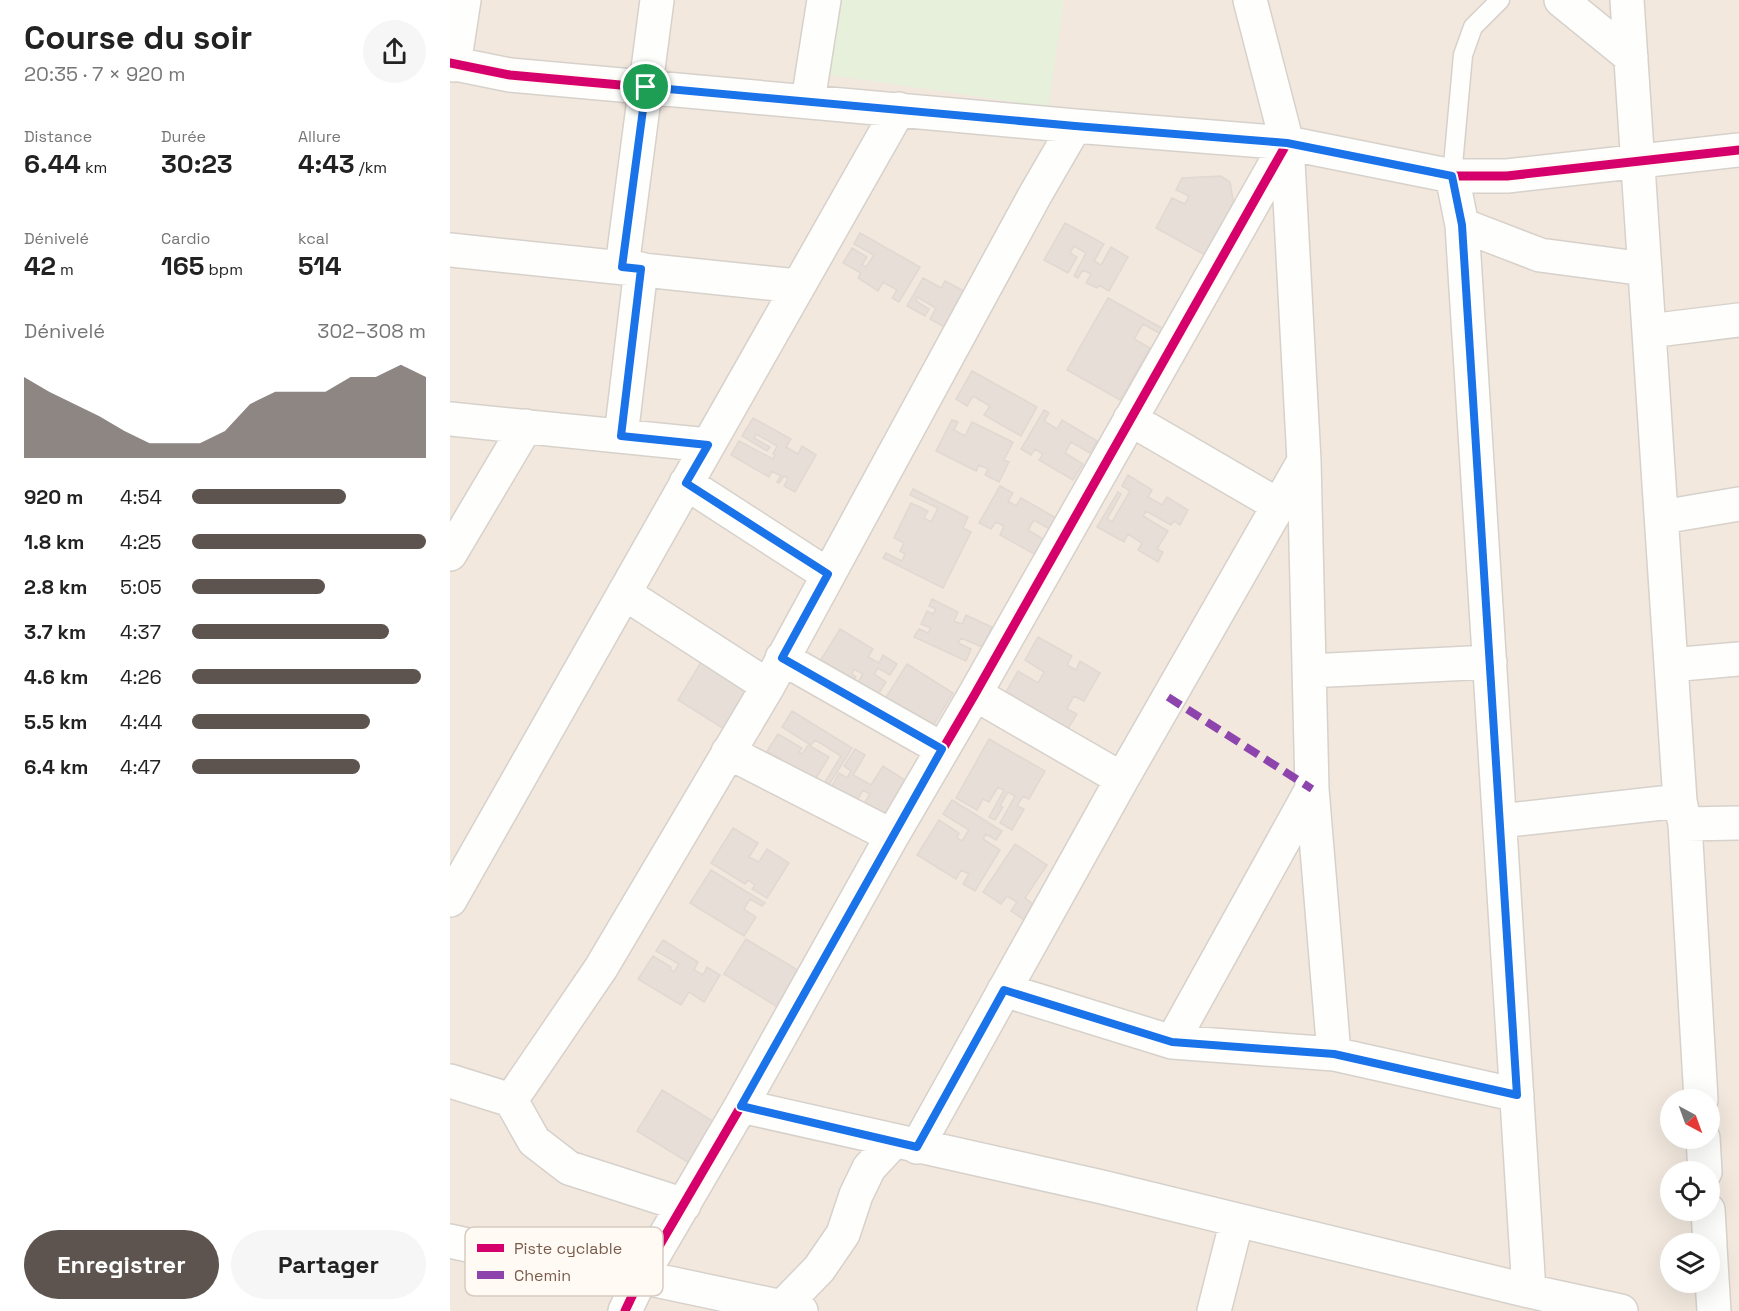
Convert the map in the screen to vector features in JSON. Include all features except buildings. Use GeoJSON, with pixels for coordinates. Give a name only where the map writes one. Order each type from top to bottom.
{"type":"FeatureCollection","features":[{"type":"Feature","properties":{"kind":"street"},"geometry":{"type":"LineString","coordinates":[[464,0],[452,64],[510,75],[1287,143],[1452,176],[1507,176],[1739,150]]}},
{"type":"Feature","properties":{"kind":"street"},"geometry":{"type":"LineString","coordinates":[[621,436],[646,87],[657,0]]}},
{"type":"Feature","properties":{"kind":"street"},"geometry":{"type":"LineString","coordinates":[[808,101],[824,0]]}},
{"type":"Feature","properties":{"kind":"street"},"geometry":{"type":"LineString","coordinates":[[1250,0],[1287,143],[1304,462],[1312,789],[1334,1054]]}},
{"type":"Feature","properties":{"kind":"street"},"geometry":{"type":"LineString","coordinates":[[1561,0],[1631,57]]}},
{"type":"Feature","properties":{"kind":"street"},"geometry":{"type":"LineString","coordinates":[[1628,0],[1700,1089]]}},
{"type":"Feature","properties":{"kind":"street"},"geometry":{"type":"LineString","coordinates":[[453,889],[899,109]]}},
{"type":"Feature","properties":{"kind":"street"},"geometry":{"type":"LineString","coordinates":[[511,1100],[601,968],[775,672],[1029,205],[1075,126]]}},
{"type":"Feature","properties":{"kind":"street"},"geometry":{"type":"LineString","coordinates":[[663,1241],[1287,143]]}},
{"type":"Feature","properties":{"kind":"street"},"geometry":{"type":"LineString","coordinates":[[1452,176],[1462,225],[1529,1291]]}},
{"type":"Feature","properties":{"kind":"street"},"geometry":{"type":"LineString","coordinates":[[1462,225],[1540,255],[1645,269]]}},
{"type":"Feature","properties":{"kind":"street"},"geometry":{"type":"LineString","coordinates":[[450,250],[797,286]]}},
{"type":"Feature","properties":{"kind":"street"},"geometry":{"type":"LineString","coordinates":[[1649,332],[1739,320]]}},
{"type":"Feature","properties":{"kind":"street"},"geometry":{"type":"LineString","coordinates":[[450,419],[708,445]]}},
{"type":"Feature","properties":{"kind":"street"},"geometry":{"type":"LineString","coordinates":[[1130,419],[1278,505]]}},
{"type":"Feature","properties":{"kind":"street"},"geometry":{"type":"LineString","coordinates":[[450,554],[526,426]]}},
{"type":"Feature","properties":{"kind":"street"},"geometry":{"type":"LineString","coordinates":[[663,1282],[791,1309],[843,1234],[868,1168],[905,1144],[1004,990],[1122,778],[1304,462]]}},
{"type":"Feature","properties":{"kind":"street"},"geometry":{"type":"LineString","coordinates":[[686,483],[828,574]]}},
{"type":"Feature","properties":{"kind":"street"},"geometry":{"type":"LineString","coordinates":[[1662,517],[1739,504]]}},
{"type":"Feature","properties":{"kind":"street"},"geometry":{"type":"LineString","coordinates":[[624,593],[775,672],[942,749]]}},
{"type":"Feature","properties":{"kind":"street"},"geometry":{"type":"LineString","coordinates":[[1671,665],[1739,659]]}},
{"type":"Feature","properties":{"kind":"street"},"geometry":{"type":"LineString","coordinates":[[1309,671],[1490,662]]}},
{"type":"Feature","properties":{"kind":"street"},"geometry":{"type":"LineString","coordinates":[[975,694],[1122,778]]}},
{"type":"Feature","properties":{"kind":"street"},"geometry":{"type":"LineString","coordinates":[[728,752],[892,836]]}},
{"type":"Feature","properties":{"kind":"street"},"geometry":{"type":"LineString","coordinates":[[1172,1042],[1312,789]]}},
{"type":"Feature","properties":{"kind":"street"},"geometry":{"type":"LineString","coordinates":[[1500,821],[1682,812],[1739,823]]}},
{"type":"Feature","properties":{"kind":"street"},"geometry":{"type":"LineString","coordinates":[[1004,990],[1172,1042],[1334,1054],[1517,1095]]}},
{"type":"Feature","properties":{"kind":"street"},"geometry":{"type":"LineString","coordinates":[[450,1081],[511,1100],[534,1141],[569,1168],[684,1206]]}},
{"type":"Feature","properties":{"kind":"street"},"geometry":{"type":"LineString","coordinates":[[741,1106],[1102,1187],[1529,1291],[1621,1311]]}},
{"type":"Feature","properties":{"kind":"street"},"geometry":{"type":"LineString","coordinates":[[1214,1311],[1237,1220]]}},
{"type":"Feature","properties":{"kind":"street"},"geometry":{"type":"LineString","coordinates":[[450,1241],[465,1244]]}},
{"type":"Feature","properties":{"kind":"street"},"geometry":{"type":"LineString","coordinates":[[1713,1293],[1714,1311]]}},
{"type":"Feature","properties":{"kind":"street"},"geometry":{"type":"LineString","coordinates":[[625,1311],[632,1296]]}},
{"type":"Feature","properties":{"kind":"lane"},"geometry":{"type":"LineString","coordinates":[[1452,176],[1463,55],[1473,27],[1500,0]]}},
{"type":"Feature","properties":{"kind":"shaded area"},"geometry":{"type":"Polygon","coordinates":[[[450,0],[1739,0],[1739,1311],[450,1311],[450,0]]]}},
{"type":"Feature","properties":{"kind":"green space"},"geometry":{"type":"Polygon","coordinates":[[[841,0],[1064,0],[1048,107],[830,75],[841,0]]]}},
{"type":"Feature","properties":{"kind":"marked path"},"geometry":{"type":"LineString","coordinates":[[1168,697],[1312,789]]}},
{"type":"Feature","properties":{"kind":"cycle path"},"geometry":{"type":"LineString","coordinates":[[450,63],[510,75],[1287,143],[1452,176],[1507,176],[1739,150]]}},
{"type":"Feature","properties":{"kind":"cycle path"},"geometry":{"type":"LineString","coordinates":[[663,1239],[741,1106],[892,836],[1287,143]]}},
{"type":"Feature","properties":{"kind":"cycle path"},"geometry":{"type":"LineString","coordinates":[[625,1311],[632,1296]]}},
{"type":"Feature","properties":{"kind":"route"},"geometry":{"type":"LineString","coordinates":[[646,87],[1287,143],[1452,176],[1462,225],[1517,1095],[1334,1054],[1172,1042],[1004,990],[917,1147],[741,1106],[942,749],[782,658],[828,574],[686,483],[708,445],[621,436],[641,269],[622,267],[646,87]]}}]}
